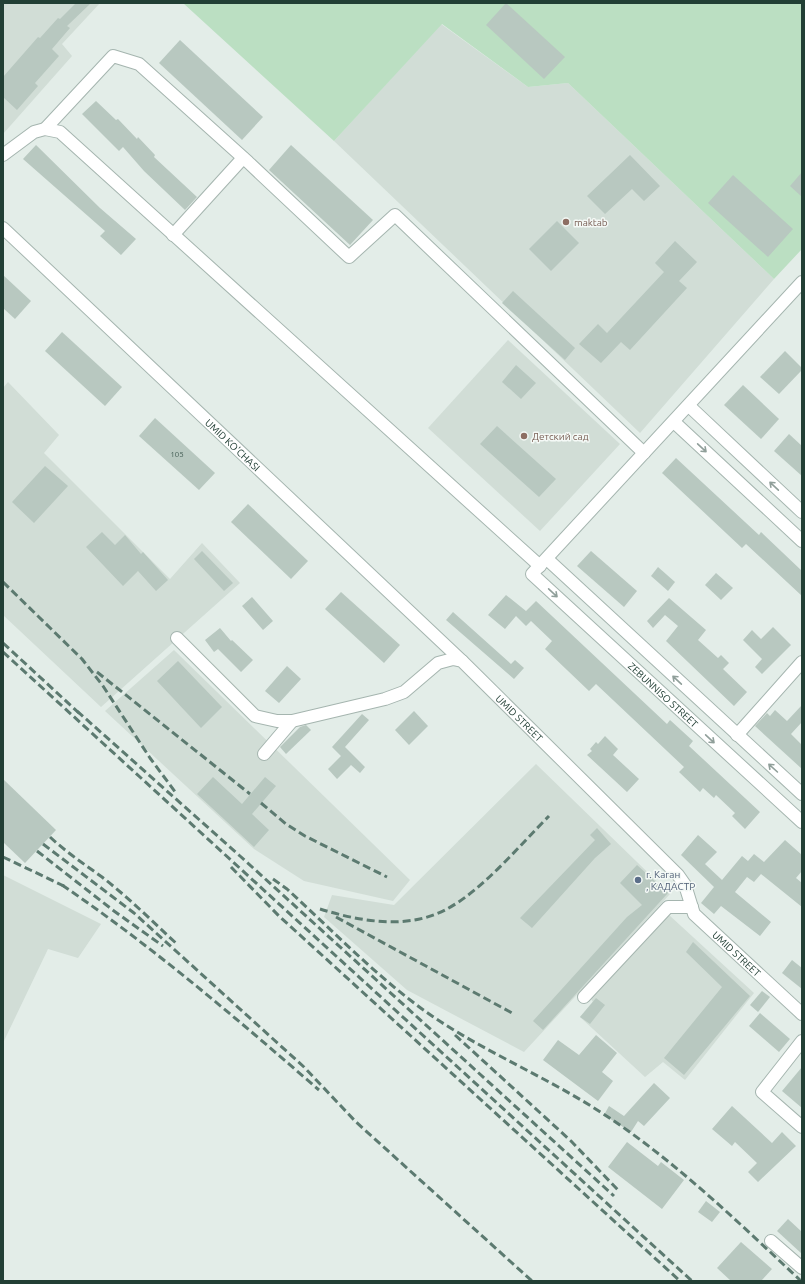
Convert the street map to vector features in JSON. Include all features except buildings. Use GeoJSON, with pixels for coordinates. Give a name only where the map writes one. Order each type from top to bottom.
{"type":"FeatureCollection","features":[{"type":"Feature","properties":{"kind":"street"},"geometry":{"type":"LineString","coordinates":[[45,129],[113,56],[139,64],[349,257],[395,215],[644,453]]}},
{"type":"Feature","properties":{"kind":"street"},"geometry":{"type":"LineString","coordinates":[[3,155],[34,132],[45,129],[60,132],[173,235],[543,563],[802,282]]}},
{"type":"Feature","properties":{"kind":"street"},"geometry":{"type":"LineString","coordinates":[[173,235],[243,158]]}},
{"type":"Feature","properties":{"kind":"street","name":"UMID KO'CHASI"},"geometry":{"type":"LineString","coordinates":[[3,228],[462,661]]}},
{"type":"Feature","properties":{"kind":"street"},"geometry":{"type":"LineString","coordinates":[[689,406],[802,512]]}},
{"type":"Feature","properties":{"kind":"street"},"geometry":{"type":"LineString","coordinates":[[674,422],[802,541]]}},
{"type":"Feature","properties":{"kind":"street","name":"ZEBUNNISO STREET"},"geometry":{"type":"LineString","coordinates":[[802,794],[543,563],[532,574],[802,822]]}},
{"type":"Feature","properties":{"kind":"street"},"geometry":{"type":"LineString","coordinates":[[178,638],[255,716],[271,721],[292,721],[385,699],[404,692],[438,663],[453,659],[462,661]]}},
{"type":"Feature","properties":{"kind":"street","name":"UMID STREET"},"geometry":{"type":"LineString","coordinates":[[462,661],[678,875],[685,885],[694,914],[802,1014]]}},
{"type":"Feature","properties":{"kind":"street"},"geometry":{"type":"LineString","coordinates":[[737,735],[802,662]]}},
{"type":"Feature","properties":{"kind":"street"},"geometry":{"type":"LineString","coordinates":[[264,754],[292,721]]}},
{"type":"Feature","properties":{"kind":"street"},"geometry":{"type":"LineString","coordinates":[[584,998],[668,907],[692,907]]}},
{"type":"Feature","properties":{"kind":"street"},"geometry":{"type":"LineString","coordinates":[[802,1041],[762,1092],[802,1127]]}},
{"type":"Feature","properties":{"kind":"street"},"geometry":{"type":"LineString","coordinates":[[771,1240],[802,1268]]}},
{"type":"Feature","properties":{"kind":"shaded area"},"geometry":{"type":"Polygon","coordinates":[[[3,3],[100,3],[62,44],[72,56],[3,134],[3,3]]]}},
{"type":"Feature","properties":{"kind":"shaded area","name":"maktab"},"geometry":{"type":"Polygon","coordinates":[[[441,24],[528,87],[568,83],[774,279],[640,433],[334,141],[441,24]]]}},
{"type":"Feature","properties":{"kind":"shaded area","name":"Детский сад"},"geometry":{"type":"Polygon","coordinates":[[[508,340],[620,444],[540,531],[428,428],[508,340]]]}},
{"type":"Feature","properties":{"kind":"shaded area"},"geometry":{"type":"Polygon","coordinates":[[[8,382],[59,435],[44,453],[170,579],[202,543],[240,583],[101,707],[3,615],[3,388],[8,382]]]}},
{"type":"Feature","properties":{"kind":"shaded area"},"geometry":{"type":"Polygon","coordinates":[[[174,650],[410,880],[393,901],[304,881],[254,849],[105,711],[174,650]]]}},
{"type":"Feature","properties":{"kind":"shaded area"},"geometry":{"type":"Polygon","coordinates":[[[536,764],[670,894],[524,1052],[407,990],[324,917],[332,895],[394,905],[536,764]]]}},
{"type":"Feature","properties":{"kind":"shaded area"},"geometry":{"type":"Polygon","coordinates":[[[3,875],[101,924],[78,958],[48,949],[3,1043],[3,875]]]}},
{"type":"Feature","properties":{"kind":"shaded area"},"geometry":{"type":"Polygon","coordinates":[[[669,915],[754,993],[685,1080],[663,1062],[645,1077],[580,1017],[593,1002],[591,999],[669,915]]]}},
{"type":"Feature","properties":{"kind":"green space"},"geometry":{"type":"Polygon","coordinates":[[[183,3],[802,3],[802,249],[774,279],[568,83],[528,87],[442,24],[334,141],[183,3]]]}},
{"type":"Feature","properties":{"kind":"railway"},"geometry":{"type":"LineString","coordinates":[[3,582],[82,659],[103,686],[150,758],[176,793]]}},
{"type":"Feature","properties":{"kind":"railway"},"geometry":{"type":"LineString","coordinates":[[3,643],[80,714]]}},
{"type":"Feature","properties":{"kind":"railway"},"geometry":{"type":"LineString","coordinates":[[3,652],[692,1281]]}},
{"type":"Feature","properties":{"kind":"railway"},"geometry":{"type":"LineString","coordinates":[[97,672],[250,794]]}},
{"type":"Feature","properties":{"kind":"railway"},"geometry":{"type":"LineString","coordinates":[[77,711],[240,856],[614,1196]]}},
{"type":"Feature","properties":{"kind":"railway"},"geometry":{"type":"LineString","coordinates":[[261,803],[286,824],[305,836],[387,877]]}},
{"type":"Feature","properties":{"kind":"railway"},"geometry":{"type":"LineString","coordinates":[[320,909],[350,917],[382,922],[414,920],[445,910],[473,892],[500,867],[549,816]]}},
{"type":"Feature","properties":{"kind":"railway"},"geometry":{"type":"LineString","coordinates":[[50,837],[112,885],[178,945]]}},
{"type":"Feature","properties":{"kind":"railway"},"geometry":{"type":"LineString","coordinates":[[43,844],[134,913],[304,1067],[356,1122],[532,1281]]}},
{"type":"Feature","properties":{"kind":"railway"},"geometry":{"type":"LineString","coordinates":[[37,851],[114,911],[163,946]]}},
{"type":"Feature","properties":{"kind":"railway"},"geometry":{"type":"LineString","coordinates":[[3,857],[66,887]]}},
{"type":"Feature","properties":{"kind":"railway"},"geometry":{"type":"LineString","coordinates":[[231,867],[279,916],[680,1281]]}},
{"type":"Feature","properties":{"kind":"railway"},"geometry":{"type":"LineString","coordinates":[[273,879],[287,889],[376,972],[432,1016],[471,1040],[571,1094],[647,1145],[700,1188],[801,1281]]}},
{"type":"Feature","properties":{"kind":"railway"},"geometry":{"type":"LineString","coordinates":[[62,885],[129,933],[194,984],[319,1090]]}},
{"type":"Feature","properties":{"kind":"railway"},"geometry":{"type":"LineString","coordinates":[[336,917],[512,1013]]}},
{"type":"Feature","properties":{"kind":"railway"},"geometry":{"type":"LineString","coordinates":[[455,1035],[571,1141],[618,1190]]}},
{"type":"Feature","properties":{"kind":"place","name":"maktab"},"geometry":{"type":"Point","coordinates":[566,222]}},
{"type":"Feature","properties":{"kind":"place","name":"Детский сад"},"geometry":{"type":"Point","coordinates":[524,436]}},
{"type":"Feature","properties":{"kind":"place","name":"г. Каган , КАДАСТР"},"geometry":{"type":"Point","coordinates":[638,880]}}]}
